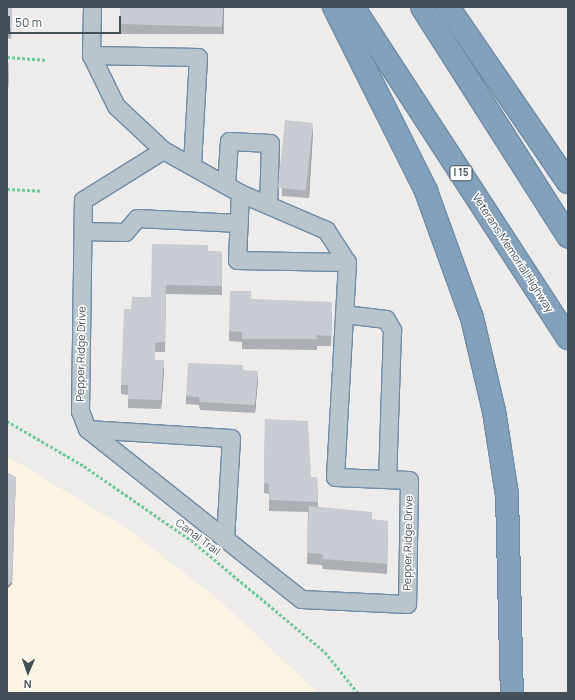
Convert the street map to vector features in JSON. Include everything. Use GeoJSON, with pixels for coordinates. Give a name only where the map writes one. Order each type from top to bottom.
{"type":"FeatureCollection","features":[{"type":"Feature","properties":{"kind":"highway"},"geometry":{"type":"LineString","coordinates":[[334,7],[426,190],[469,306],[492,399],[505,481],[511,552],[512,693]]}},
{"type":"Feature","properties":{"kind":"highway","name":"Veterans Memorial Highway"},"geometry":{"type":"LineString","coordinates":[[353,7],[568,338]]}},
{"type":"Feature","properties":{"kind":"highway"},"geometry":{"type":"LineString","coordinates":[[422,7],[568,236]]}},
{"type":"Feature","properties":{"kind":"highway"},"geometry":{"type":"LineString","coordinates":[[448,7],[568,182]]}},
{"type":"Feature","properties":{"kind":"highway"},"geometry":{"type":"LineString","coordinates":[[505,693],[511,666]]}},
{"type":"Feature","properties":{"kind":"street"},"geometry":{"type":"LineString","coordinates":[[92,7],[91,55],[116,106],[163,150],[233,189],[326,230],[347,262]]}},
{"type":"Feature","properties":{"kind":"street"},"geometry":{"type":"LineString","coordinates":[[91,55],[198,57],[192,166]]}},
{"type":"Feature","properties":{"kind":"street"},"geometry":{"type":"LineString","coordinates":[[268,205],[270,143],[228,141],[233,189],[239,223],[237,260],[347,262]]}},
{"type":"Feature","properties":{"kind":"street","name":"Pepper Ridge Drive"},"geometry":{"type":"LineString","coordinates":[[163,150],[83,200],[80,411],[87,429],[302,599],[407,604],[409,480],[335,477],[347,262]]}},
{"type":"Feature","properties":{"kind":"street"},"geometry":{"type":"LineString","coordinates":[[83,231],[125,232],[137,218],[239,223]]}},
{"type":"Feature","properties":{"kind":"street"},"geometry":{"type":"LineString","coordinates":[[344,314],[386,319],[392,330],[387,479]]}},
{"type":"Feature","properties":{"kind":"street"},"geometry":{"type":"LineString","coordinates":[[87,429],[230,438],[225,538]]}},
{"type":"Feature","properties":{"kind":"path"},"geometry":{"type":"LineString","coordinates":[[7,57],[47,60]]}},
{"type":"Feature","properties":{"kind":"path"},"geometry":{"type":"LineString","coordinates":[[7,189],[42,191]]}},
{"type":"Feature","properties":{"kind":"path","name":"Canal Trail"},"geometry":{"type":"LineString","coordinates":[[7,421],[84,466],[191,540],[325,652],[358,693]]}},
{"type":"Feature","properties":{"kind":"shaded area"},"geometry":{"type":"Polygon","coordinates":[[[7,456],[126,528],[219,600],[318,693],[7,693],[7,456]]]}},
{"type":"Feature","properties":{"kind":"building"},"geometry":{"type":"Polygon","coordinates":[[[7,7],[12,7],[11,28],[7,28],[7,7]]]}},
{"type":"Feature","properties":{"kind":"building"},"geometry":{"type":"Polygon","coordinates":[[[120,7],[223,7],[222,27],[120,24],[120,7]]]}},
{"type":"Feature","properties":{"kind":"building"},"geometry":{"type":"Polygon","coordinates":[[[7,63],[9,63],[7,100],[7,63]]]}},
{"type":"Feature","properties":{"kind":"building"},"geometry":{"type":"Polygon","coordinates":[[[285,120],[313,123],[306,191],[278,188],[285,120]]]}},
{"type":"Feature","properties":{"kind":"building"},"geometry":{"type":"Polygon","coordinates":[[[152,244],[208,245],[208,251],[222,252],[222,286],[166,285],[165,342],[155,343],[155,360],[164,360],[161,400],[128,399],[128,385],[121,385],[124,309],[131,309],[132,297],[151,297],[152,244]]]}},
{"type":"Feature","properties":{"kind":"building"},"geometry":{"type":"Polygon","coordinates":[[[230,291],[251,291],[251,299],[332,302],[331,336],[317,335],[317,339],[242,339],[242,332],[229,331],[230,291]]]}},
{"type":"Feature","properties":{"kind":"building"},"geometry":{"type":"Polygon","coordinates":[[[188,363],[243,365],[243,370],[258,371],[255,405],[200,402],[199,397],[186,396],[188,363]]]}},
{"type":"Feature","properties":{"kind":"building"},"geometry":{"type":"Polygon","coordinates":[[[265,419],[308,421],[311,477],[317,477],[318,502],[269,500],[269,484],[264,483],[265,419]]]}},
{"type":"Feature","properties":{"kind":"building"},"geometry":{"type":"Polygon","coordinates":[[[7,472],[16,477],[12,582],[7,586],[7,472]]]}},
{"type":"Feature","properties":{"kind":"building"},"geometry":{"type":"Polygon","coordinates":[[[309,506],[372,512],[372,519],[388,521],[387,564],[323,559],[322,554],[307,553],[309,506]]]}}]}
